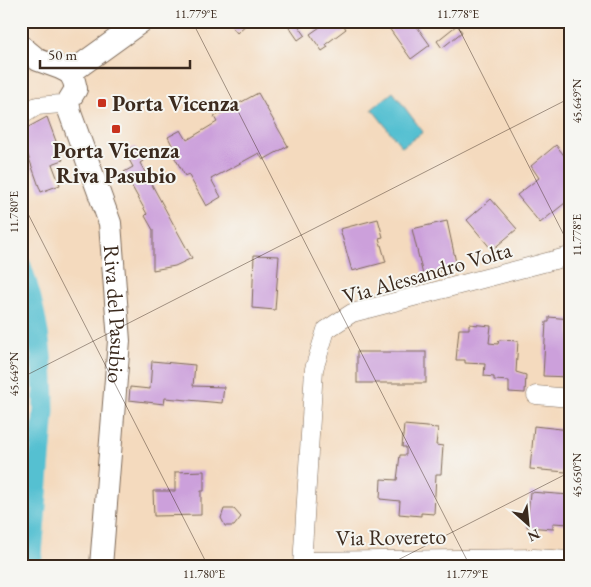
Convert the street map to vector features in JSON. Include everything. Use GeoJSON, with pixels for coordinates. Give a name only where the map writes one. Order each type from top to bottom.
{"type":"FeatureCollection","features":[{"type":"Feature","properties":{"kind":"street"},"geometry":{"type":"LineString","coordinates":[[21,46],[38,60],[70,73],[142,21]]}},
{"type":"Feature","properties":{"kind":"street","name":"Riva del Pasubio"},"geometry":{"type":"LineString","coordinates":[[70,73],[76,90],[68,102],[74,125],[110,223],[119,341],[101,566]]}},
{"type":"Feature","properties":{"kind":"street"},"geometry":{"type":"LineString","coordinates":[[21,116],[37,106],[68,102]]}},
{"type":"Feature","properties":{"kind":"street","name":"Via Alessandro Volta"},"geometry":{"type":"LineString","coordinates":[[302,563],[314,370],[326,330],[352,313],[570,256]]}},
{"type":"Feature","properties":{"kind":"street"},"geometry":{"type":"LineString","coordinates":[[536,395],[570,398]]}},
{"type":"Feature","properties":{"kind":"street","name":"Via Rovereto"},"geometry":{"type":"LineString","coordinates":[[302,563],[534,558],[570,560]]}},
{"type":"Feature","properties":{"kind":"green space"},"geometry":{"type":"Polygon","coordinates":[[[21,340],[24,412],[21,450],[21,340]]]}},
{"type":"Feature","properties":{"kind":"water"},"geometry":{"type":"Polygon","coordinates":[[[393,92],[423,132],[402,147],[372,109],[393,92]]]}},
{"type":"Feature","properties":{"kind":"building"},"geometry":{"type":"Polygon","coordinates":[[[227,21],[250,21],[237,33],[227,21]]]}},
{"type":"Feature","properties":{"kind":"building"},"geometry":{"type":"Polygon","coordinates":[[[285,21],[295,21],[305,35],[298,40],[285,21]]]}},
{"type":"Feature","properties":{"kind":"building"},"geometry":{"type":"Polygon","coordinates":[[[316,21],[341,21],[346,29],[326,44],[328,47],[322,51],[310,34],[320,27],[316,21]]]}},
{"type":"Feature","properties":{"kind":"building"},"geometry":{"type":"Polygon","coordinates":[[[384,21],[413,21],[430,45],[411,59],[384,21]]]}},
{"type":"Feature","properties":{"kind":"building"},"geometry":{"type":"Polygon","coordinates":[[[457,25],[462,32],[442,48],[437,41],[457,25]]]}},
{"type":"Feature","properties":{"kind":"building"},"geometry":{"type":"Polygon","coordinates":[[[21,89],[29,96],[21,103],[21,89]]]}},
{"type":"Feature","properties":{"kind":"building"},"geometry":{"type":"Polygon","coordinates":[[[258,93],[288,146],[263,160],[259,153],[211,179],[221,197],[206,206],[188,174],[185,176],[170,149],[173,147],[168,137],[181,130],[187,140],[217,122],[214,117],[258,93]]]}},
{"type":"Feature","properties":{"kind":"building"},"geometry":{"type":"Polygon","coordinates":[[[47,117],[63,160],[52,164],[60,185],[41,192],[21,136],[21,131],[47,117]]]}},
{"type":"Feature","properties":{"kind":"building"},"geometry":{"type":"Polygon","coordinates":[[[556,145],[570,163],[568,176],[570,199],[540,223],[517,195],[539,178],[531,166],[556,145]]]}},
{"type":"Feature","properties":{"kind":"building"},"geometry":{"type":"Polygon","coordinates":[[[135,147],[143,161],[140,163],[192,258],[175,266],[153,270],[153,230],[145,216],[147,214],[124,172],[133,167],[125,152],[135,147]]]}},
{"type":"Feature","properties":{"kind":"building"},"geometry":{"type":"Polygon","coordinates":[[[491,199],[517,229],[492,250],[467,220],[491,199]]]}},
{"type":"Feature","properties":{"kind":"building"},"geometry":{"type":"Polygon","coordinates":[[[378,219],[383,237],[379,238],[386,262],[352,271],[340,229],[378,219]]]}},
{"type":"Feature","properties":{"kind":"building"},"geometry":{"type":"Polygon","coordinates":[[[447,221],[457,267],[423,275],[412,229],[447,221]]]}},
{"type":"Feature","properties":{"kind":"building"},"geometry":{"type":"Polygon","coordinates":[[[254,255],[279,256],[275,310],[252,308],[254,255]]]}},
{"type":"Feature","properties":{"kind":"building"},"geometry":{"type":"Polygon","coordinates":[[[549,317],[570,319],[570,377],[543,376],[546,322],[549,322],[549,317]]]}},
{"type":"Feature","properties":{"kind":"building"},"geometry":{"type":"Polygon","coordinates":[[[469,324],[491,326],[489,343],[498,344],[499,340],[518,341],[516,372],[526,375],[525,393],[509,392],[509,381],[494,380],[494,377],[484,376],[485,364],[465,363],[465,360],[456,360],[459,329],[469,329],[469,324]]]}},
{"type":"Feature","properties":{"kind":"building"},"geometry":{"type":"Polygon","coordinates":[[[357,352],[426,352],[426,383],[357,383],[357,352]]]}},
{"type":"Feature","properties":{"kind":"building"},"geometry":{"type":"Polygon","coordinates":[[[152,361],[195,365],[193,386],[224,387],[222,403],[165,398],[164,404],[129,400],[130,387],[150,389],[152,361]]]}},
{"type":"Feature","properties":{"kind":"building"},"geometry":{"type":"Polygon","coordinates":[[[404,425],[438,428],[436,445],[443,446],[441,474],[436,474],[434,514],[421,513],[421,516],[399,514],[400,501],[380,499],[381,479],[397,480],[400,455],[406,455],[406,447],[402,447],[404,425]]]}},
{"type":"Feature","properties":{"kind":"building"},"geometry":{"type":"Polygon","coordinates":[[[534,426],[570,430],[566,472],[530,469],[534,426]]]}},
{"type":"Feature","properties":{"kind":"building"},"geometry":{"type":"Polygon","coordinates":[[[204,471],[204,491],[201,491],[201,515],[154,516],[153,491],[175,491],[175,472],[204,471]]]}},
{"type":"Feature","properties":{"kind":"building"},"geometry":{"type":"Polygon","coordinates":[[[530,492],[570,495],[570,524],[553,523],[553,529],[527,527],[530,492]]]}},
{"type":"Feature","properties":{"kind":"building"},"geometry":{"type":"Polygon","coordinates":[[[224,509],[234,509],[241,517],[234,526],[225,526],[221,518],[224,509]]]}},
{"type":"Feature","properties":{"kind":"waterway"},"geometry":{"type":"LineString","coordinates":[[21,266],[36,319],[44,392],[31,566]]}},
{"type":"Feature","properties":{"kind":"place","name":"Porta Vicenza"},"geometry":{"type":"Point","coordinates":[102,103]}},
{"type":"Feature","properties":{"kind":"place","name":"Porta Vicenza Riva Pasubio"},"geometry":{"type":"Point","coordinates":[116,129]}}]}
